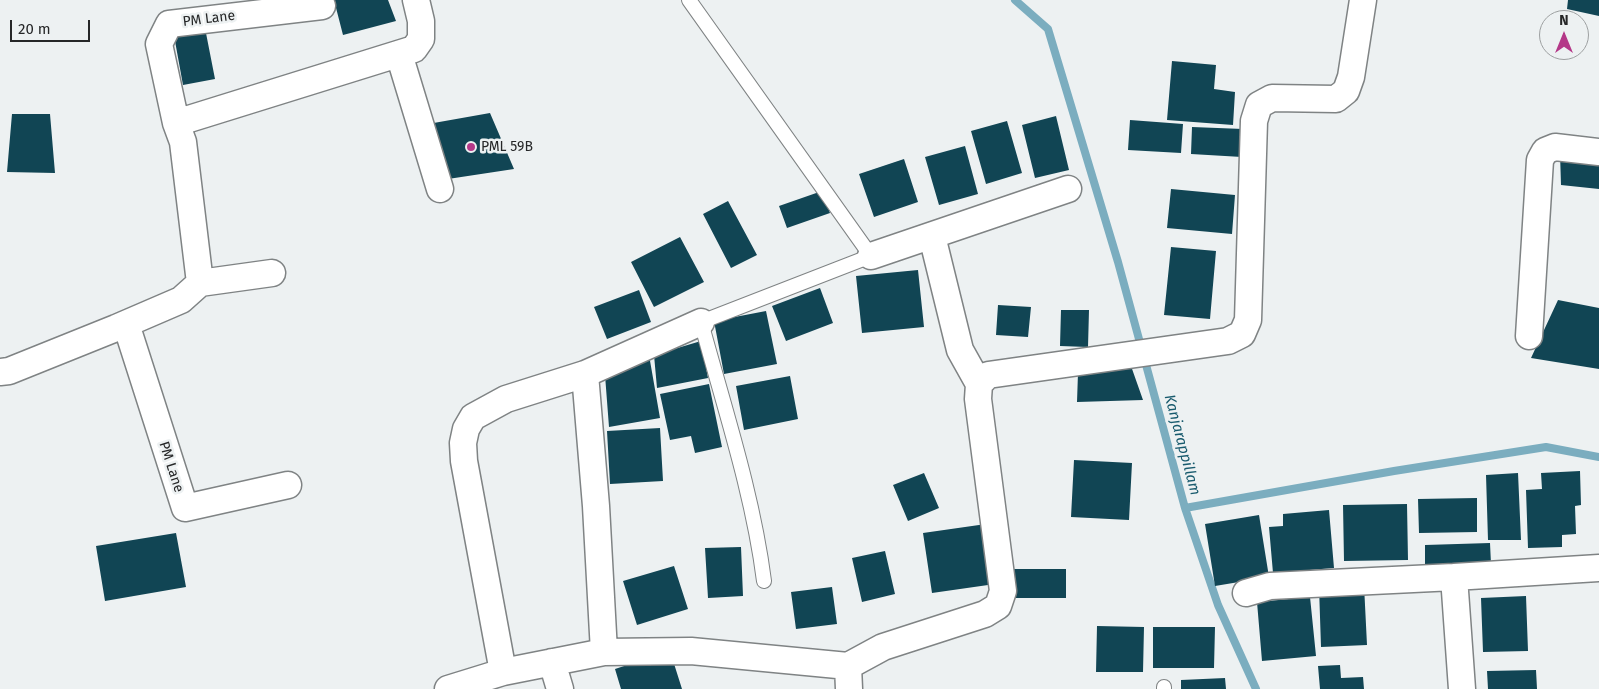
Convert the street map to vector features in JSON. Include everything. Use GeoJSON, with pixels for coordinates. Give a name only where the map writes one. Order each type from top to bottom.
{"type":"FeatureCollection","features":[{"type":"Feature","properties":{"kind":"street"},"geometry":{"type":"LineString","coordinates":[[176,123],[414,49],[422,39],[422,21],[416,0]]}},
{"type":"Feature","properties":{"kind":"street"},"geometry":{"type":"LineString","coordinates":[[979,384],[988,375],[1228,341],[1242,334],[1248,320],[1254,121],[1259,105],[1272,98],[1336,99],[1346,91],[1351,77],[1363,0]]}},
{"type":"Feature","properties":{"kind":"street","name":"PM Lane"},"geometry":{"type":"LineString","coordinates":[[200,283],[183,142],[176,123],[159,44],[169,24],[322,6]]}},
{"type":"Feature","properties":{"kind":"street"},"geometry":{"type":"LineString","coordinates":[[399,54],[440,189]]}},
{"type":"Feature","properties":{"kind":"street"},"geometry":{"type":"LineString","coordinates":[[1529,336],[1540,160],[1545,151],[1556,147],[1599,152]]}},
{"type":"Feature","properties":{"kind":"street"},"geometry":{"type":"LineString","coordinates":[[871,256],[1068,189]]}},
{"type":"Feature","properties":{"kind":"street"},"geometry":{"type":"LineString","coordinates":[[448,689],[503,672],[604,652],[691,650],[849,678],[883,648],[985,614],[998,606],[1003,591],[978,398],[979,384],[960,350],[932,236]]}},
{"type":"Feature","properties":{"kind":"street"},"geometry":{"type":"LineString","coordinates":[[0,372],[9,371],[181,300],[200,283],[272,273]]}},
{"type":"Feature","properties":{"kind":"street"},"geometry":{"type":"LineString","coordinates":[[503,672],[464,461],[463,443],[466,429],[473,418],[506,399],[585,374],[701,322]]}},
{"type":"Feature","properties":{"kind":"street","name":"PM Lane"},"geometry":{"type":"LineString","coordinates":[[126,324],[185,508],[288,485]]}},
{"type":"Feature","properties":{"kind":"street"},"geometry":{"type":"LineString","coordinates":[[585,374],[596,506],[604,652]]}},
{"type":"Feature","properties":{"kind":"street"},"geometry":{"type":"LineString","coordinates":[[1246,593],[1270,586],[1599,568]]}},
{"type":"Feature","properties":{"kind":"street"},"geometry":{"type":"LineString","coordinates":[[1454,576],[1462,689]]}},
{"type":"Feature","properties":{"kind":"street"},"geometry":{"type":"LineString","coordinates":[[552,662],[560,689]]}},
{"type":"Feature","properties":{"kind":"lane"},"geometry":{"type":"LineString","coordinates":[[689,0],[871,256],[701,322],[742,472],[761,555],[764,581]]}},
{"type":"Feature","properties":{"kind":"building"},"geometry":{"type":"Polygon","coordinates":[[[334,0],[388,0],[396,21],[343,35],[334,0]]]}},
{"type":"Feature","properties":{"kind":"building"},"geometry":{"type":"Polygon","coordinates":[[[1568,0],[1599,0],[1599,16],[1589,14],[1589,10],[1567,9],[1568,0]]]}},
{"type":"Feature","properties":{"kind":"building"},"geometry":{"type":"Polygon","coordinates":[[[205,28],[215,79],[183,85],[173,30],[205,28]]]}},
{"type":"Feature","properties":{"kind":"building"},"geometry":{"type":"Polygon","coordinates":[[[1172,61],[1216,65],[1214,89],[1235,92],[1233,125],[1167,120],[1172,61]]]}},
{"type":"Feature","properties":{"kind":"building","name":"PML 59B"},"geometry":{"type":"Polygon","coordinates":[[[490,113],[514,169],[448,179],[428,124],[490,113]]]}},
{"type":"Feature","properties":{"kind":"building"},"geometry":{"type":"Polygon","coordinates":[[[12,114],[50,114],[55,173],[7,172],[12,114]]]}},
{"type":"Feature","properties":{"kind":"building"},"geometry":{"type":"Polygon","coordinates":[[[1056,116],[1069,170],[1035,178],[1022,125],[1056,116]]]}},
{"type":"Feature","properties":{"kind":"building"},"geometry":{"type":"Polygon","coordinates":[[[1130,120],[1183,124],[1181,153],[1128,150],[1130,120]]]}},
{"type":"Feature","properties":{"kind":"building"},"geometry":{"type":"Polygon","coordinates":[[[1007,121],[1022,173],[986,184],[971,131],[1007,121]]]}},
{"type":"Feature","properties":{"kind":"building"},"geometry":{"type":"Polygon","coordinates":[[[1192,127],[1243,129],[1242,157],[1191,154],[1192,127]]]}},
{"type":"Feature","properties":{"kind":"building"},"geometry":{"type":"Polygon","coordinates":[[[965,146],[978,194],[939,205],[925,157],[965,146]]]}},
{"type":"Feature","properties":{"kind":"building"},"geometry":{"type":"Polygon","coordinates":[[[1560,153],[1599,157],[1599,189],[1561,185],[1560,153]]]}},
{"type":"Feature","properties":{"kind":"building"},"geometry":{"type":"Polygon","coordinates":[[[904,159],[918,202],[874,217],[859,174],[904,159]]]}},
{"type":"Feature","properties":{"kind":"building"},"geometry":{"type":"Polygon","coordinates":[[[1171,189],[1235,195],[1232,234],[1167,228],[1171,189]]]}},
{"type":"Feature","properties":{"kind":"building"},"geometry":{"type":"Polygon","coordinates":[[[822,191],[830,213],[787,228],[779,206],[822,191]]]}},
{"type":"Feature","properties":{"kind":"building"},"geometry":{"type":"Polygon","coordinates":[[[728,201],[757,255],[731,268],[703,214],[728,201]]]}},
{"type":"Feature","properties":{"kind":"building"},"geometry":{"type":"Polygon","coordinates":[[[680,237],[704,282],[654,307],[631,262],[680,237]]]}},
{"type":"Feature","properties":{"kind":"building"},"geometry":{"type":"Polygon","coordinates":[[[1171,247],[1216,251],[1210,319],[1164,315],[1171,247]]]}},
{"type":"Feature","properties":{"kind":"building"},"geometry":{"type":"Polygon","coordinates":[[[918,270],[924,327],[862,333],[856,276],[918,270]]]}},
{"type":"Feature","properties":{"kind":"building"},"geometry":{"type":"Polygon","coordinates":[[[820,288],[833,323],[786,341],[772,306],[820,288]]]}},
{"type":"Feature","properties":{"kind":"building"},"geometry":{"type":"Polygon","coordinates":[[[639,290],[651,322],[607,339],[594,307],[639,290]]]}},
{"type":"Feature","properties":{"kind":"building"},"geometry":{"type":"Polygon","coordinates":[[[1558,300],[1599,308],[1599,369],[1531,358],[1558,300]]]}},
{"type":"Feature","properties":{"kind":"building"},"geometry":{"type":"Polygon","coordinates":[[[998,305],[1031,307],[1028,337],[996,335],[998,305]]]}},
{"type":"Feature","properties":{"kind":"building"},"geometry":{"type":"Polygon","coordinates":[[[1061,310],[1089,310],[1088,347],[1060,346],[1061,310]]]}},
{"type":"Feature","properties":{"kind":"building"},"geometry":{"type":"Polygon","coordinates":[[[766,311],[777,364],[724,374],[714,321],[766,311]]]}},
{"type":"Feature","properties":{"kind":"building"},"geometry":{"type":"Polygon","coordinates":[[[701,341],[708,378],[657,388],[654,355],[701,341]]]}},
{"type":"Feature","properties":{"kind":"building"},"geometry":{"type":"Polygon","coordinates":[[[649,355],[660,418],[609,427],[605,375],[649,355]]]}},
{"type":"Feature","properties":{"kind":"building"},"geometry":{"type":"Polygon","coordinates":[[[1131,366],[1143,400],[1077,402],[1078,373],[1131,366]]]}},
{"type":"Feature","properties":{"kind":"building"},"geometry":{"type":"Polygon","coordinates":[[[790,376],[798,419],[744,430],[736,386],[790,376]]]}},
{"type":"Feature","properties":{"kind":"building"},"geometry":{"type":"Polygon","coordinates":[[[709,384],[722,447],[695,453],[691,436],[670,440],[660,394],[709,384]]]}},
{"type":"Feature","properties":{"kind":"building"},"geometry":{"type":"Polygon","coordinates":[[[660,428],[663,481],[610,484],[607,431],[660,428]]]}},
{"type":"Feature","properties":{"kind":"building"},"geometry":{"type":"Polygon","coordinates":[[[1074,460],[1132,463],[1129,520],[1071,517],[1074,460]]]}},
{"type":"Feature","properties":{"kind":"building"},"geometry":{"type":"Polygon","coordinates":[[[1580,471],[1581,505],[1575,506],[1576,534],[1562,535],[1562,547],[1528,548],[1526,490],[1542,489],[1541,473],[1580,471]]]}},
{"type":"Feature","properties":{"kind":"building"},"geometry":{"type":"Polygon","coordinates":[[[924,473],[939,508],[908,521],[893,485],[924,473]]]}},
{"type":"Feature","properties":{"kind":"building"},"geometry":{"type":"Polygon","coordinates":[[[1518,473],[1521,540],[1488,540],[1486,475],[1518,473]]]}},
{"type":"Feature","properties":{"kind":"building"},"geometry":{"type":"Polygon","coordinates":[[[1477,498],[1477,532],[1419,533],[1418,499],[1477,498]]]}},
{"type":"Feature","properties":{"kind":"building"},"geometry":{"type":"Polygon","coordinates":[[[1407,504],[1408,560],[1344,561],[1343,505],[1407,504]]]}},
{"type":"Feature","properties":{"kind":"building"},"geometry":{"type":"Polygon","coordinates":[[[1329,510],[1334,568],[1273,573],[1269,527],[1283,526],[1283,514],[1329,510]]]}},
{"type":"Feature","properties":{"kind":"building"},"geometry":{"type":"Polygon","coordinates":[[[1259,515],[1269,577],[1215,586],[1205,524],[1259,515]]]}},
{"type":"Feature","properties":{"kind":"building"},"geometry":{"type":"Polygon","coordinates":[[[986,524],[995,584],[932,593],[923,533],[986,524]]]}},
{"type":"Feature","properties":{"kind":"building"},"geometry":{"type":"Polygon","coordinates":[[[176,533],[186,587],[105,601],[96,546],[176,533]]]}},
{"type":"Feature","properties":{"kind":"building"},"geometry":{"type":"Polygon","coordinates":[[[1490,543],[1491,564],[1425,566],[1425,545],[1490,543]]]}},
{"type":"Feature","properties":{"kind":"building"},"geometry":{"type":"Polygon","coordinates":[[[741,547],[743,596],[708,598],[705,548],[741,547]]]}},
{"type":"Feature","properties":{"kind":"building"},"geometry":{"type":"Polygon","coordinates":[[[885,551],[895,594],[862,602],[852,558],[885,551]]]}},
{"type":"Feature","properties":{"kind":"building"},"geometry":{"type":"Polygon","coordinates":[[[674,566],[688,609],[637,625],[623,581],[674,566]]]}},
{"type":"Feature","properties":{"kind":"building"},"geometry":{"type":"Polygon","coordinates":[[[1014,569],[1066,569],[1066,598],[1014,598],[1014,569]]]}},
{"type":"Feature","properties":{"kind":"building"},"geometry":{"type":"Polygon","coordinates":[[[1364,585],[1367,645],[1321,647],[1319,587],[1364,585]]]}},
{"type":"Feature","properties":{"kind":"building"},"geometry":{"type":"Polygon","coordinates":[[[832,587],[837,624],[796,629],[791,592],[832,587]]]}},
{"type":"Feature","properties":{"kind":"building"},"geometry":{"type":"Polygon","coordinates":[[[1526,596],[1528,651],[1483,652],[1481,598],[1526,596]]]}},
{"type":"Feature","properties":{"kind":"building"},"geometry":{"type":"Polygon","coordinates":[[[1310,597],[1316,656],[1262,661],[1257,602],[1310,597]]]}},
{"type":"Feature","properties":{"kind":"building"},"geometry":{"type":"Polygon","coordinates":[[[1097,626],[1144,627],[1143,672],[1096,672],[1097,626]]]}},
{"type":"Feature","properties":{"kind":"building"},"geometry":{"type":"Polygon","coordinates":[[[1153,627],[1215,627],[1214,668],[1153,668],[1153,627]]]}},
{"type":"Feature","properties":{"kind":"building"},"geometry":{"type":"Polygon","coordinates":[[[670,651],[682,689],[621,689],[615,669],[670,651]]]}},
{"type":"Feature","properties":{"kind":"building"},"geometry":{"type":"Polygon","coordinates":[[[1340,665],[1341,678],[1363,677],[1364,689],[1320,689],[1318,666],[1340,665]]]}},
{"type":"Feature","properties":{"kind":"building"},"geometry":{"type":"Polygon","coordinates":[[[1536,670],[1537,689],[1488,689],[1487,671],[1536,670]]]}},
{"type":"Feature","properties":{"kind":"building"},"geometry":{"type":"Polygon","coordinates":[[[1225,678],[1226,689],[1181,689],[1181,680],[1225,678]]]}},
{"type":"Feature","properties":{"kind":"waterway","name":"Kanjarappillam"},"geometry":{"type":"LineString","coordinates":[[1015,0],[1048,29],[1118,262],[1185,508],[1394,471],[1546,447],[1599,457]]}},
{"type":"Feature","properties":{"kind":"waterway"},"geometry":{"type":"LineString","coordinates":[[1185,508],[1218,605],[1256,689]]}},
{"type":"Feature","properties":{"kind":"place","name":"PML 59B"},"geometry":{"type":"Point","coordinates":[471,147]}}]}
